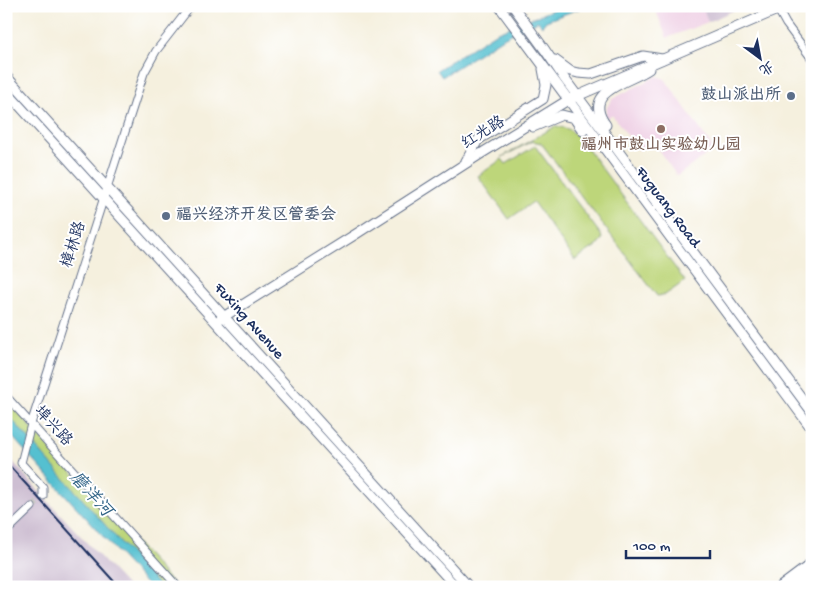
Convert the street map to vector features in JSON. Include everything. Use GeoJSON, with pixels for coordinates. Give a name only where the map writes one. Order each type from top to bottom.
{"type":"FeatureCollection","features":[{"type":"Feature","properties":{"kind":"main road","name":"Fuguang Road"},"geometry":{"type":"LineString","coordinates":[[499,6],[542,64],[628,164],[812,412]]}},
{"type":"Feature","properties":{"kind":"main road","name":"Fuguang Road"},"geometry":{"type":"LineString","coordinates":[[513,6],[545,50],[602,145],[812,429]]}},
{"type":"Feature","properties":{"kind":"main road","name":"红光路"},"geometry":{"type":"LineString","coordinates":[[220,319],[482,153],[573,98],[780,7]]}},
{"type":"Feature","properties":{"kind":"main road"},"geometry":{"type":"LineString","coordinates":[[545,50],[564,67],[578,73],[591,74],[642,56],[662,59]]}},
{"type":"Feature","properties":{"kind":"main road"},"geometry":{"type":"LineString","coordinates":[[628,164],[617,140],[600,117],[601,98],[608,90],[640,75],[662,59]]}},
{"type":"Feature","properties":{"kind":"main road"},"geometry":{"type":"LineString","coordinates":[[465,164],[478,140],[543,99],[546,81],[542,64]]}},
{"type":"Feature","properties":{"kind":"main road","name":"Fuxing Avenue"},"geometry":{"type":"LineString","coordinates":[[6,76],[108,189],[456,587]]}},
{"type":"Feature","properties":{"kind":"main road","name":"Fuxing Avenue"},"geometry":{"type":"LineString","coordinates":[[6,90],[104,199],[220,319],[469,587]]}},
{"type":"Feature","properties":{"kind":"main road"},"geometry":{"type":"LineString","coordinates":[[482,153],[507,144],[538,124],[562,115],[574,118],[584,132],[602,145]]}},
{"type":"Feature","properties":{"kind":"main road"},"geometry":{"type":"LineString","coordinates":[[780,587],[812,563]]}},
{"type":"Feature","properties":{"kind":"main road"},"geometry":{"type":"LineString","coordinates":[[792,587],[812,572]]}},
{"type":"Feature","properties":{"kind":"street","name":"樟林路"},"geometry":{"type":"LineString","coordinates":[[43,496],[43,487],[22,465],[22,455],[31,424],[108,189],[138,89],[149,62],[170,31],[191,6]]}},
{"type":"Feature","properties":{"kind":"street"},"geometry":{"type":"LineString","coordinates":[[780,7],[786,24],[812,58]]}},
{"type":"Feature","properties":{"kind":"street","name":"埠兴路"},"geometry":{"type":"LineString","coordinates":[[6,396],[178,587]]}},
{"type":"Feature","properties":{"kind":"street"},"geometry":{"type":"LineString","coordinates":[[6,532],[32,507]]}},
{"type":"Feature","properties":{"kind":"shaded area"},"geometry":{"type":"Polygon","coordinates":[[[654,6],[702,6],[708,22],[667,38],[654,6]]]}},
{"type":"Feature","properties":{"kind":"shaded area"},"geometry":{"type":"Polygon","coordinates":[[[702,6],[743,6],[708,22],[702,6]]]}},
{"type":"Feature","properties":{"kind":"shaded area","name":"福州市鼓山实验幼儿园"},"geometry":{"type":"Polygon","coordinates":[[[657,76],[665,79],[714,149],[677,176],[652,141],[639,150],[612,115],[607,118],[605,116],[607,107],[612,99],[657,76]]]}},
{"type":"Feature","properties":{"kind":"shaded area"},"geometry":{"type":"Polygon","coordinates":[[[6,454],[47,500],[128,587],[6,587],[6,454]]]}},
{"type":"Feature","properties":{"kind":"green space"},"geometry":{"type":"Polygon","coordinates":[[[556,126],[568,129],[578,136],[685,281],[665,295],[657,296],[541,143],[532,141],[502,157],[556,126]]]}},
{"type":"Feature","properties":{"kind":"green space"},"geometry":{"type":"Polygon","coordinates":[[[535,146],[601,235],[602,239],[599,244],[575,260],[533,202],[509,219],[478,176],[502,159],[506,164],[535,146]]]}},
{"type":"Feature","properties":{"kind":"green space"},"geometry":{"type":"Polygon","coordinates":[[[6,399],[176,587],[160,587],[6,413],[6,399]]]}},
{"type":"Feature","properties":{"kind":"water"},"geometry":{"type":"Polygon","coordinates":[[[562,6],[586,6],[546,21],[542,26],[538,21],[501,39],[442,77],[437,70],[495,33],[562,6]]]}},
{"type":"Feature","properties":{"kind":"water"},"geometry":{"type":"Polygon","coordinates":[[[6,413],[160,587],[149,587],[6,430],[6,413]]]}},
{"type":"Feature","properties":{"kind":"tunnel"},"geometry":{"type":"LineString","coordinates":[[32,507],[43,496]]}},
{"type":"Feature","properties":{"kind":"railway"},"geometry":{"type":"LineString","coordinates":[[6,462],[119,587]]}},
{"type":"Feature","properties":{"kind":"place","name":"鼓山派出所"},"geometry":{"type":"Point","coordinates":[791,96]}},
{"type":"Feature","properties":{"kind":"place","name":"福州市鼓山实验幼儿园"},"geometry":{"type":"Point","coordinates":[661,129]}},
{"type":"Feature","properties":{"kind":"place","name":"福兴经济开发区管委会"},"geometry":{"type":"Point","coordinates":[166,216]}},
{"type":"Feature","properties":{"kind":"water label","name":"磨洋河"},"geometry":{"type":"Point","coordinates":[90,495]}}]}
